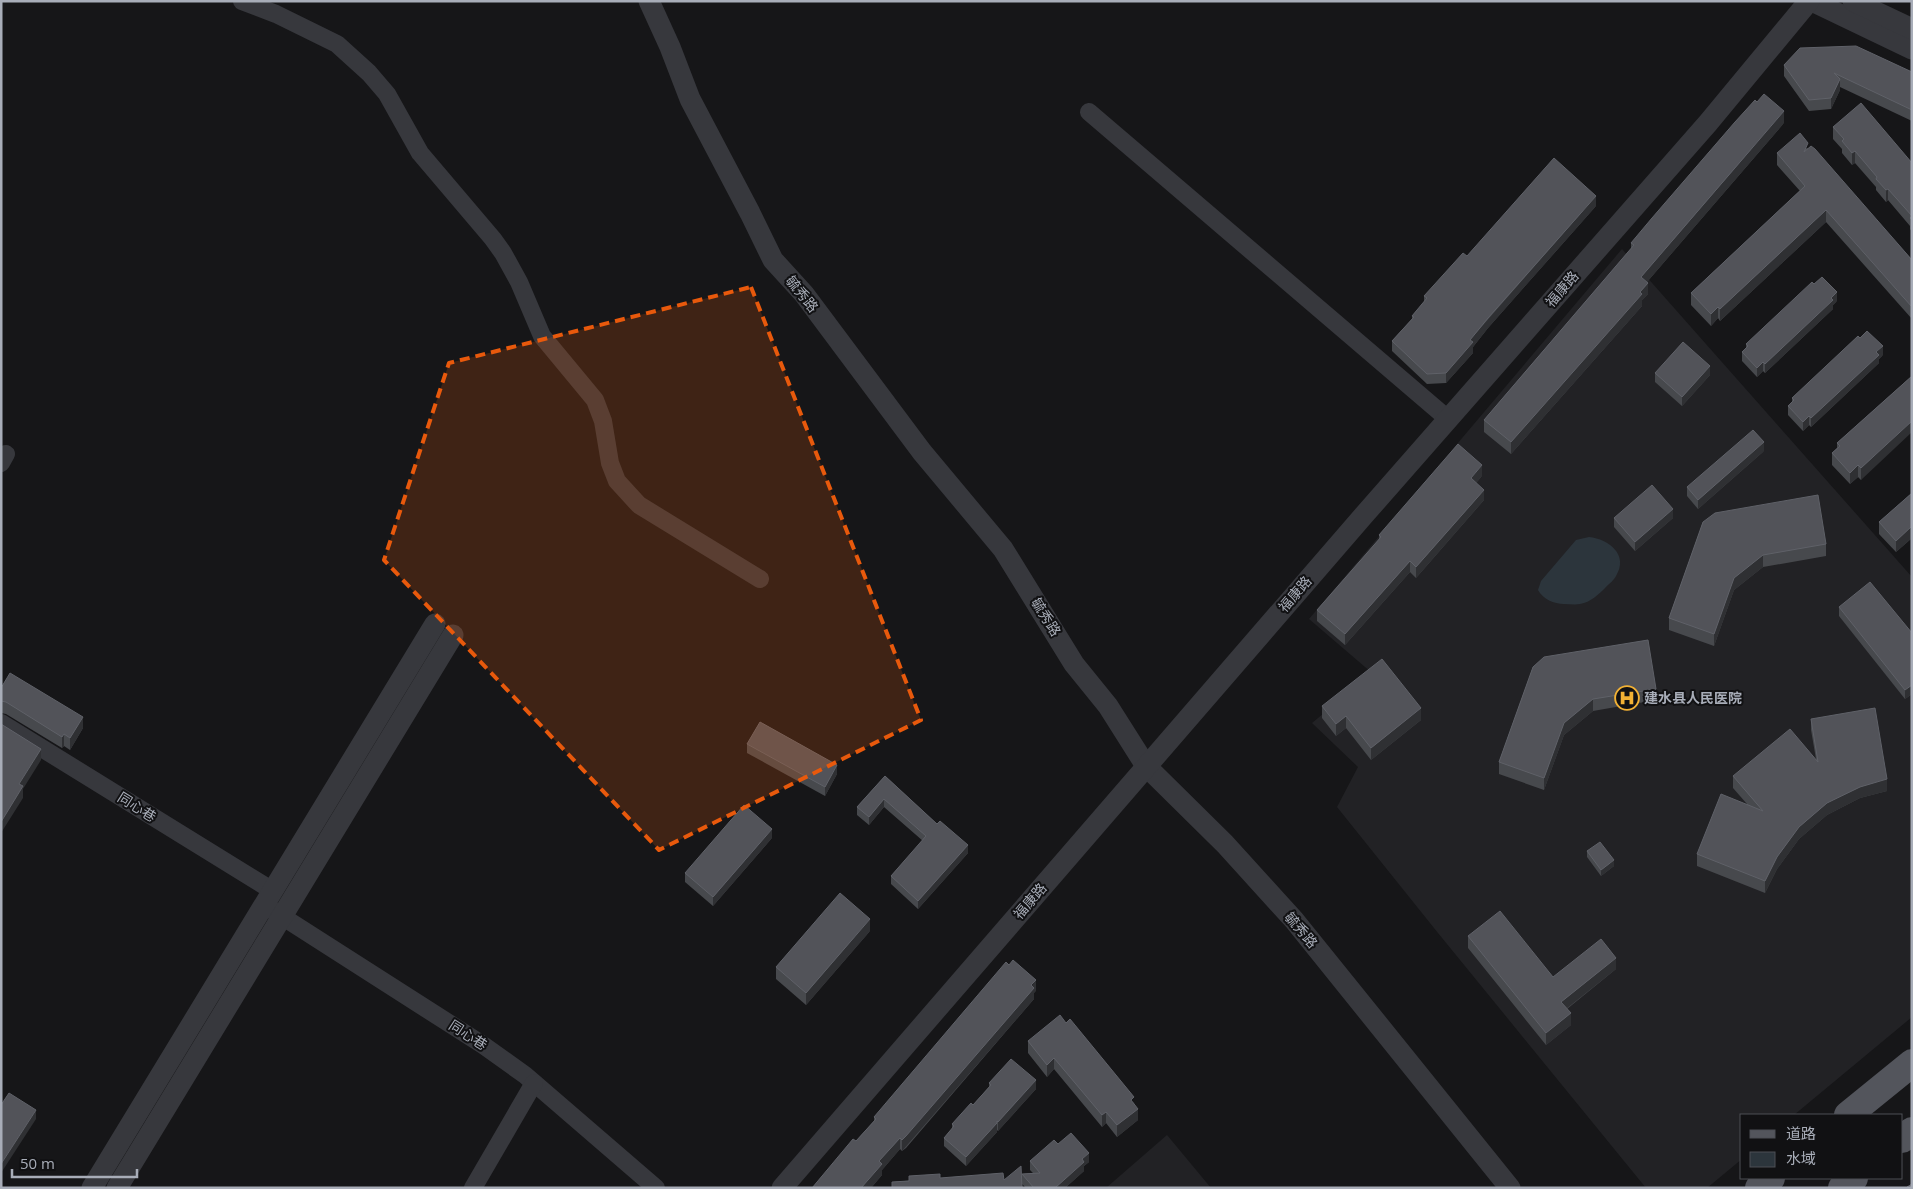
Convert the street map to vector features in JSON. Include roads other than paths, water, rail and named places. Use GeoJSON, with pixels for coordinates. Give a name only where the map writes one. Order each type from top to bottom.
{"type":"FeatureCollection","features":[{"type":"Feature","properties":{"kind":"main road"},"geometry":{"type":"LineString","coordinates":[[1849,1114],[1912,1063]]}},
{"type":"Feature","properties":{"kind":"main road"},"geometry":{"type":"LineString","coordinates":[[1759,1188],[1770,1179]]}},
{"type":"Feature","properties":{"kind":"main road"},"geometry":{"type":"LineString","coordinates":[[1842,1188],[1853,1179]]}},
{"type":"Feature","properties":{"kind":"street"},"geometry":{"type":"LineString","coordinates":[[242,1],[276,14],[337,44],[369,73],[387,94],[420,153],[493,239],[519,282],[542,336],[594,400],[603,421],[610,463],[617,481],[639,505],[760,579]]}},
{"type":"Feature","properties":{"kind":"street","name":"毓秀路"},"geometry":{"type":"LineString","coordinates":[[649,1],[670,47],[690,99],[773,260],[804,294],[922,452],[1003,549],[1074,664],[1108,706],[1146,766],[1225,844],[1294,920],[1510,1188]]}},
{"type":"Feature","properties":{"kind":"street"},"geometry":{"type":"LineString","coordinates":[[1810,1],[1912,49]]}},
{"type":"Feature","properties":{"kind":"street","name":"福康路"},"geometry":{"type":"LineString","coordinates":[[782,1188],[1146,766],[1708,123],[1810,1]]}},
{"type":"Feature","properties":{"kind":"street"},"geometry":{"type":"LineString","coordinates":[[1853,1],[1912,29]]}},
{"type":"Feature","properties":{"kind":"street"},"geometry":{"type":"LineString","coordinates":[[1090,112],[1448,419]]}},
{"type":"Feature","properties":{"kind":"street"},"geometry":{"type":"LineString","coordinates":[[92,1188],[435,624]]}},
{"type":"Feature","properties":{"kind":"street"},"geometry":{"type":"LineString","coordinates":[[117,1188],[453,635]]}},
{"type":"Feature","properties":{"kind":"street","name":"同心巷"},"geometry":{"type":"LineString","coordinates":[[1,723],[269,898],[282,916],[484,1045],[534,1083],[656,1188]]}},
{"type":"Feature","properties":{"kind":"street"},"geometry":{"type":"LineString","coordinates":[[473,1188],[534,1083]]}},
{"type":"Feature","properties":{"kind":"water"},"geometry":{"type":"Polygon","coordinates":[[[1589,537],[1603,541],[1615,549],[1620,561],[1615,577],[1597,595],[1584,603],[1560,604],[1546,598],[1538,590],[1541,581],[1576,540],[1589,537]]]}},
{"type":"Feature","properties":{"kind":"place","name":"建水县人民医院"},"geometry":{"type":"Point","coordinates":[1627,698]}}]}
